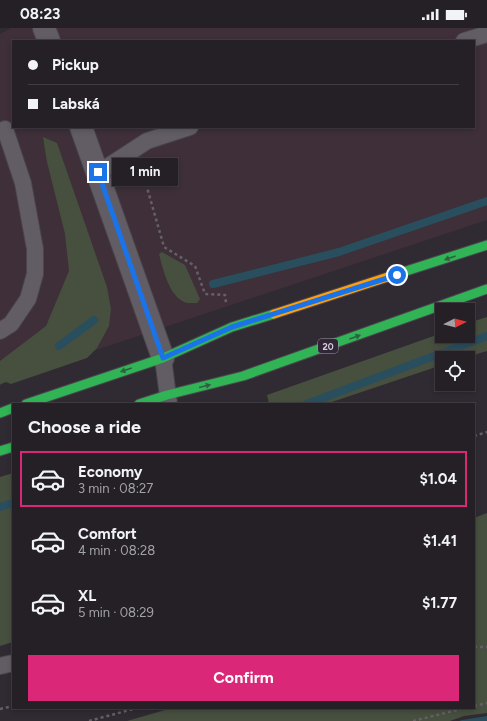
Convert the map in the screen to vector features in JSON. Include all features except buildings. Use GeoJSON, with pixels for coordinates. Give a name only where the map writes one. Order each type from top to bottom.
{"type":"FeatureCollection","features":[{"type":"Feature","properties":{"kind":"main road"},"geometry":{"type":"LineString","coordinates":[[29,403],[163,358],[232,327],[487,245]]}},
{"type":"Feature","properties":{"kind":"main road","name":"20"},"geometry":{"type":"LineString","coordinates":[[145,403],[168,399],[243,376],[487,290]]}},
{"type":"Feature","properties":{"kind":"main road"},"geometry":{"type":"LineString","coordinates":[[0,413],[12,408]]}},
{"type":"Feature","properties":{"kind":"main road"},"geometry":{"type":"LineString","coordinates":[[0,451],[12,447]]}},
{"type":"Feature","properties":{"kind":"street"},"geometry":{"type":"LineString","coordinates":[[44,28],[49,40]]}},
{"type":"Feature","properties":{"kind":"street"},"geometry":{"type":"LineString","coordinates":[[81,128],[163,358]]}},
{"type":"Feature","properties":{"kind":"lane"},"geometry":{"type":"LineString","coordinates":[[467,40],[487,34]]}},
{"type":"Feature","properties":{"kind":"lane"},"geometry":{"type":"LineString","coordinates":[[0,331],[11,324],[28,299],[35,274],[36,249],[23,183],[6,127]]}},
{"type":"Feature","properties":{"kind":"lane"},"geometry":{"type":"LineString","coordinates":[[98,172],[147,141],[187,128]]}},
{"type":"Feature","properties":{"kind":"lane"},"geometry":{"type":"LineString","coordinates":[[163,358],[168,399]]}},
{"type":"Feature","properties":{"kind":"lane"},"geometry":{"type":"LineString","coordinates":[[0,666],[12,663]]}},
{"type":"Feature","properties":{"kind":"path"},"geometry":{"type":"LineString","coordinates":[[153,162],[155,168],[149,175],[146,184],[164,247],[195,266],[205,294],[225,295],[227,309]]}},
{"type":"Feature","properties":{"kind":"path"},"geometry":{"type":"LineString","coordinates":[[475,436],[487,432]]}},
{"type":"Feature","properties":{"kind":"path"},"geometry":{"type":"LineString","coordinates":[[475,647],[487,647]]}},
{"type":"Feature","properties":{"kind":"path"},"geometry":{"type":"LineString","coordinates":[[475,706],[487,702]]}},
{"type":"Feature","properties":{"kind":"path"},"geometry":{"type":"LineString","coordinates":[[0,709],[12,706]]}},
{"type":"Feature","properties":{"kind":"path"},"geometry":{"type":"LineString","coordinates":[[89,721],[133,709]]}},
{"type":"Feature","properties":{"kind":"path"},"geometry":{"type":"LineString","coordinates":[[414,721],[461,709]]}},
{"type":"Feature","properties":{"kind":"shaded area"},"geometry":{"type":"Polygon","coordinates":[[[11,28],[487,28],[487,220],[0,382],[0,34],[11,28]]]}},
{"type":"Feature","properties":{"kind":"green space"},"geometry":{"type":"Polygon","coordinates":[[[43,137],[57,143],[107,287],[111,309],[109,326],[97,348],[87,358],[11,384],[6,382],[0,385],[0,361],[46,326],[69,271],[65,234],[47,162],[43,137]]]}},
{"type":"Feature","properties":{"kind":"green space"},"geometry":{"type":"Polygon","coordinates":[[[162,252],[185,265],[200,299],[197,303],[187,303],[181,300],[171,289],[159,254],[162,252]]]}},
{"type":"Feature","properties":{"kind":"green space"},"geometry":{"type":"Polygon","coordinates":[[[487,317],[487,351],[475,355],[475,351],[435,351],[435,367],[329,403],[269,403],[267,395],[435,335],[435,343],[475,343],[475,321],[487,317]]]}},
{"type":"Feature","properties":{"kind":"green space"},"geometry":{"type":"Polygon","coordinates":[[[12,473],[12,642],[0,646],[0,477],[12,473]]]}},
{"type":"Feature","properties":{"kind":"green space"},"geometry":{"type":"Polygon","coordinates":[[[487,513],[487,713],[464,716],[450,721],[127,721],[169,709],[475,709],[475,518],[487,513]]]}},
{"type":"Feature","properties":{"kind":"water"},"geometry":{"type":"Polygon","coordinates":[[[487,716],[487,721],[459,721],[462,720],[487,716]]]}},
{"type":"Feature","properties":{"kind":"waterway"},"geometry":{"type":"LineString","coordinates":[[213,284],[339,252],[487,201]]}},
{"type":"Feature","properties":{"kind":"waterway"},"geometry":{"type":"LineString","coordinates":[[59,346],[94,320]]}},
{"type":"Feature","properties":{"kind":"waterway"},"geometry":{"type":"LineString","coordinates":[[310,403],[487,336]]}},
{"type":"Feature","properties":{"kind":"waterway"},"geometry":{"type":"LineString","coordinates":[[0,507],[12,503]]}},
{"type":"Feature","properties":{"kind":"traffic: fast"},"geometry":{"type":"LineString","coordinates":[[397,274],[487,245]]}},
{"type":"Feature","properties":{"kind":"traffic: fast"},"geometry":{"type":"LineString","coordinates":[[142,403],[167,395],[243,376],[487,289]]}},
{"type":"Feature","properties":{"kind":"traffic: fast"},"geometry":{"type":"LineString","coordinates":[[29,403],[163,358],[232,327],[274,314]]}},
{"type":"Feature","properties":{"kind":"traffic: fast"},"geometry":{"type":"LineString","coordinates":[[0,413],[12,408]]}},
{"type":"Feature","properties":{"kind":"traffic: fast"},"geometry":{"type":"LineString","coordinates":[[0,451],[12,447]]}},
{"type":"Feature","properties":{"kind":"traffic: slow"},"geometry":{"type":"LineString","coordinates":[[274,314],[397,274]]}},
{"type":"Feature","properties":{"kind":"route"},"geometry":{"type":"LineString","coordinates":[[98,172],[163,358],[232,327],[397,275]]}}]}
